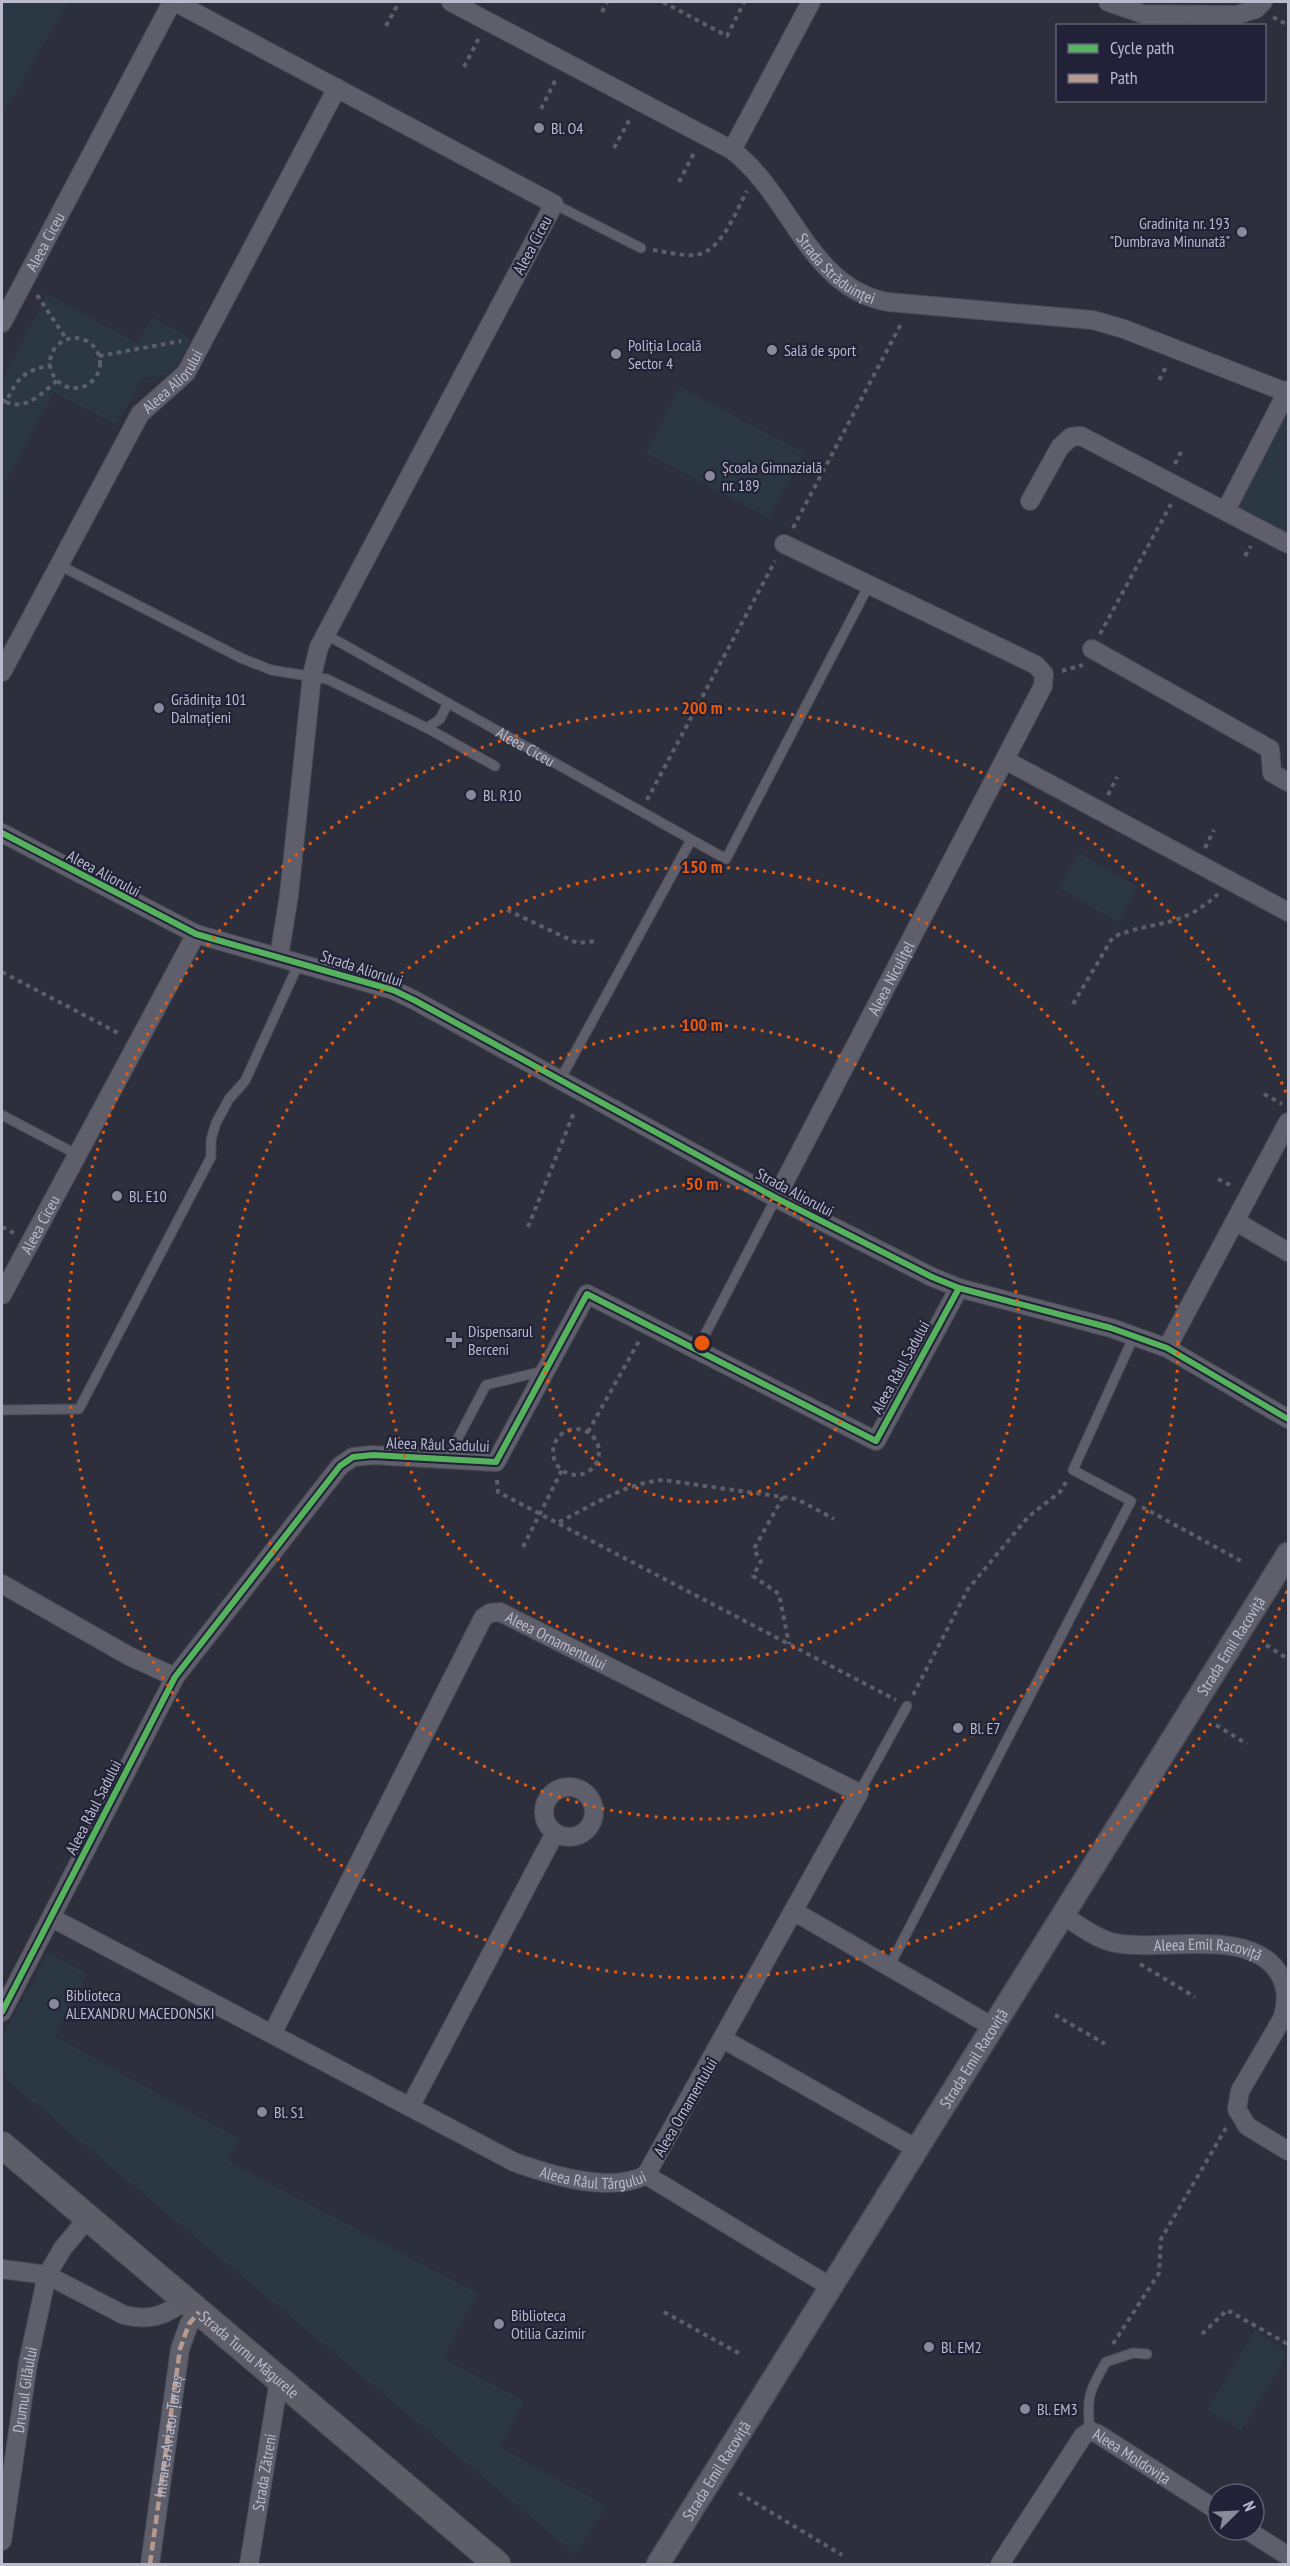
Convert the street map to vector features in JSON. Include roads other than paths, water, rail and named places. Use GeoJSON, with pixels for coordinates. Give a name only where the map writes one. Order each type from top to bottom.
{"type":"FeatureCollection","features":[{"type":"Feature","properties":{"kind":"main road","name":"Strada Turnu Măgurele"},"geometry":{"type":"LineString","coordinates":[[2,2145],[497,2565]]}},
{"type":"Feature","properties":{"kind":"street","name":"Aleea Ciceu"},"geometry":{"type":"LineString","coordinates":[[2,323],[173,2],[554,204],[325,634],[314,660],[289,895],[279,957]]}},
{"type":"Feature","properties":{"kind":"street","name":"Strada Străduinței"},"geometry":{"type":"LineString","coordinates":[[451,2],[732,150],[758,173],[775,194],[823,266],[833,276],[858,293],[888,302],[1094,320],[1124,329],[1288,392],[1226,510]]}},
{"type":"Feature","properties":{"kind":"street"},"geometry":{"type":"LineString","coordinates":[[732,150],[811,2]]}},
{"type":"Feature","properties":{"kind":"street"},"geometry":{"type":"LineString","coordinates":[[1108,2],[1147,8],[1237,15],[1257,9],[1263,2]]}},
{"type":"Feature","properties":{"kind":"street","name":"Aleea Aliorului"},"geometry":{"type":"LineString","coordinates":[[2,672],[140,414],[186,373],[337,88]]}},
{"type":"Feature","properties":{"kind":"street"},"geometry":{"type":"LineString","coordinates":[[1030,501],[1060,447],[1071,437],[1081,436],[1288,544]]}},
{"type":"Feature","properties":{"kind":"street"},"geometry":{"type":"LineString","coordinates":[[784,544],[869,585]]}},
{"type":"Feature","properties":{"kind":"street","name":"Aleea Niculițel"},"geometry":{"type":"LineString","coordinates":[[776,1198],[1043,686],[1044,674],[1036,665],[869,585]]}},
{"type":"Feature","properties":{"kind":"street"},"geometry":{"type":"LineString","coordinates":[[1092,649],[1270,749],[1272,773],[1288,782]]}},
{"type":"Feature","properties":{"kind":"street"},"geometry":{"type":"LineString","coordinates":[[1005,760],[1288,912]]}},
{"type":"Feature","properties":{"kind":"street","name":"Aleea Aliorului"},"geometry":{"type":"LineString","coordinates":[[2,833],[196,934]]}},
{"type":"Feature","properties":{"kind":"street","name":"Aleea Ciceu"},"geometry":{"type":"LineString","coordinates":[[2,1295],[196,934]]}},
{"type":"Feature","properties":{"kind":"street","name":"Strada Aliorului"},"geometry":{"type":"LineString","coordinates":[[196,934],[393,990],[776,1198],[932,1277],[959,1288],[1134,1336],[1167,1348],[1288,1419]]}},
{"type":"Feature","properties":{"kind":"street"},"geometry":{"type":"LineString","coordinates":[[1167,1348],[1288,1122]]}},
{"type":"Feature","properties":{"kind":"street"},"geometry":{"type":"LineString","coordinates":[[1235,1221],[1288,1252]]}},
{"type":"Feature","properties":{"kind":"street","name":"Aleea Râul Sadului"},"geometry":{"type":"LineString","coordinates":[[2,2012],[175,1677],[340,1466],[353,1457],[373,1455],[496,1462],[587,1294],[876,1440],[959,1288]]}},
{"type":"Feature","properties":{"kind":"street","name":"Strada Emil Racoviță"},"geometry":{"type":"LineString","coordinates":[[658,2565],[1288,1554]]}},
{"type":"Feature","properties":{"kind":"street"},"geometry":{"type":"LineString","coordinates":[[2,1584],[129,1656],[175,1677]]}},
{"type":"Feature","properties":{"kind":"street","name":"Aleea Ornamentului"},"geometry":{"type":"LineString","coordinates":[[272,2034],[483,1618],[490,1613],[500,1612],[859,1793],[795,1912],[646,2175]]}},
{"type":"Feature","properties":{"kind":"street"},"geometry":{"type":"LineString","coordinates":[[410,2107],[555,1833]]}},
{"type":"Feature","properties":{"kind":"street"},"geometry":{"type":"LineString","coordinates":[[795,1912],[993,2027]]}},
{"type":"Feature","properties":{"kind":"street","name":"Aleea Emil Racoviță"},"geometry":{"type":"LineString","coordinates":[[1063,1915],[1111,1942],[1230,1946],[1257,1953],[1275,1968],[1285,1991],[1285,2008],[1282,2019],[1240,2091],[1237,2109],[1247,2126],[1288,2151]]}},
{"type":"Feature","properties":{"kind":"street","name":"Aleea Râul Târgului"},"geometry":{"type":"LineString","coordinates":[[52,1918],[514,2162],[562,2177],[612,2183],[637,2180],[646,2175],[831,2287]]}},
{"type":"Feature","properties":{"kind":"street"},"geometry":{"type":"LineString","coordinates":[[723,2039],[917,2149]]}},
{"type":"Feature","properties":{"kind":"street","name":"Drumul Gilăului"},"geometry":{"type":"LineString","coordinates":[[2,2541],[30,2353],[46,2276],[63,2248],[88,2218]]}},
{"type":"Feature","properties":{"kind":"street"},"geometry":{"type":"LineString","coordinates":[[2,2269],[46,2276],[124,2315],[135,2318],[161,2316],[192,2306]]}},
{"type":"Feature","properties":{"kind":"street","name":"Intrarea Aviator Țurcaș"},"geometry":{"type":"LineString","coordinates":[[150,2565],[180,2349],[189,2324],[192,2306]]}},
{"type":"Feature","properties":{"kind":"street","name":"Strada Zătreni"},"geometry":{"type":"LineString","coordinates":[[249,2565],[279,2380]]}},
{"type":"Feature","properties":{"kind":"street","name":"Aleea Moldovița"},"geometry":{"type":"LineString","coordinates":[[1000,2565],[1083,2436],[1090,2432],[1098,2434],[1206,2503]]}},
{"type":"Feature","properties":{"kind":"street"},"geometry":{"type":"LineString","coordinates":[[1266,2542],[1288,2556]]}},
{"type":"Feature","properties":{"kind":"lane"},"geometry":{"type":"LineString","coordinates":[[554,204],[641,248]]}},
{"type":"Feature","properties":{"kind":"lane"},"geometry":{"type":"LineString","coordinates":[[59,564],[241,658],[271,670],[312,675],[346,687],[495,766]]}},
{"type":"Feature","properties":{"kind":"lane","name":"Aleea Ciceu"},"geometry":{"type":"LineString","coordinates":[[325,634],[726,859],[869,585]]}},
{"type":"Feature","properties":{"kind":"lane"},"geometry":{"type":"LineString","coordinates":[[427,728],[440,719],[448,703]]}},
{"type":"Feature","properties":{"kind":"lane"},"geometry":{"type":"LineString","coordinates":[[560,1080],[691,840]]}},
{"type":"Feature","properties":{"kind":"lane","name":"Strada Aliorului"},"geometry":{"type":"LineString","coordinates":[[2,1410],[79,1409],[211,1157],[211,1140],[216,1123],[230,1099],[245,1081],[298,963]]}},
{"type":"Feature","properties":{"kind":"lane"},"geometry":{"type":"LineString","coordinates":[[2,1115],[76,1154]]}},
{"type":"Feature","properties":{"kind":"lane"},"geometry":{"type":"LineString","coordinates":[[697,1350],[776,1198]]}},
{"type":"Feature","properties":{"kind":"lane"},"geometry":{"type":"LineString","coordinates":[[889,1967],[1131,1501],[1073,1470],[1134,1336]]}},
{"type":"Feature","properties":{"kind":"lane"},"geometry":{"type":"LineString","coordinates":[[447,1459],[486,1385],[545,1371]]}},
{"type":"Feature","properties":{"kind":"lane"},"geometry":{"type":"LineString","coordinates":[[859,1793],[907,1707]]}},
{"type":"Feature","properties":{"kind":"lane"},"geometry":{"type":"LineString","coordinates":[[1090,2432],[1088,2401],[1093,2385],[1106,2362],[1118,2356],[1133,2353],[1147,2354]]}},
{"type":"Feature","properties":{"kind":"place","name":"Bl. O4"},"geometry":{"type":"Point","coordinates":[539,128]}},
{"type":"Feature","properties":{"kind":"place","name":"Gradinița nr. 193 \"Dumbrava Minunată\""},"geometry":{"type":"Point","coordinates":[1242,232]}},
{"type":"Feature","properties":{"kind":"place","name":"Sală de sport"},"geometry":{"type":"Point","coordinates":[772,350]}},
{"type":"Feature","properties":{"kind":"place","name":"Poliția Locală Sector 4"},"geometry":{"type":"Point","coordinates":[616,354]}},
{"type":"Feature","properties":{"kind":"place","name":"Școala Gimnazială nr. 189"},"geometry":{"type":"Point","coordinates":[710,476]}},
{"type":"Feature","properties":{"kind":"place","name":"Grădinița 101 Dalmațieni"},"geometry":{"type":"Point","coordinates":[159,708]}},
{"type":"Feature","properties":{"kind":"place","name":"Bl. R10"},"geometry":{"type":"Point","coordinates":[471,795]}},
{"type":"Feature","properties":{"kind":"place","name":"Bl. E10"},"geometry":{"type":"Point","coordinates":[117,1196]}},
{"type":"Feature","properties":{"kind":"place","name":"Dispensarul Berceni"},"geometry":{"type":"Point","coordinates":[454,1340]}},
{"type":"Feature","properties":{"kind":"place","name":"Bl. E7"},"geometry":{"type":"Point","coordinates":[958,1728]}},
{"type":"Feature","properties":{"kind":"place","name":"Biblioteca ALEXANDRU MACEDONSKI"},"geometry":{"type":"Point","coordinates":[54,2004]}},
{"type":"Feature","properties":{"kind":"place","name":"Bl. S1"},"geometry":{"type":"Point","coordinates":[262,2112]}},
{"type":"Feature","properties":{"kind":"place","name":"Biblioteca Otilia Cazimir"},"geometry":{"type":"Point","coordinates":[499,2324]}},
{"type":"Feature","properties":{"kind":"place","name":"Bl. EM2"},"geometry":{"type":"Point","coordinates":[929,2347]}},
{"type":"Feature","properties":{"kind":"place","name":"Bl. EM3"},"geometry":{"type":"Point","coordinates":[1025,2409]}}]}
